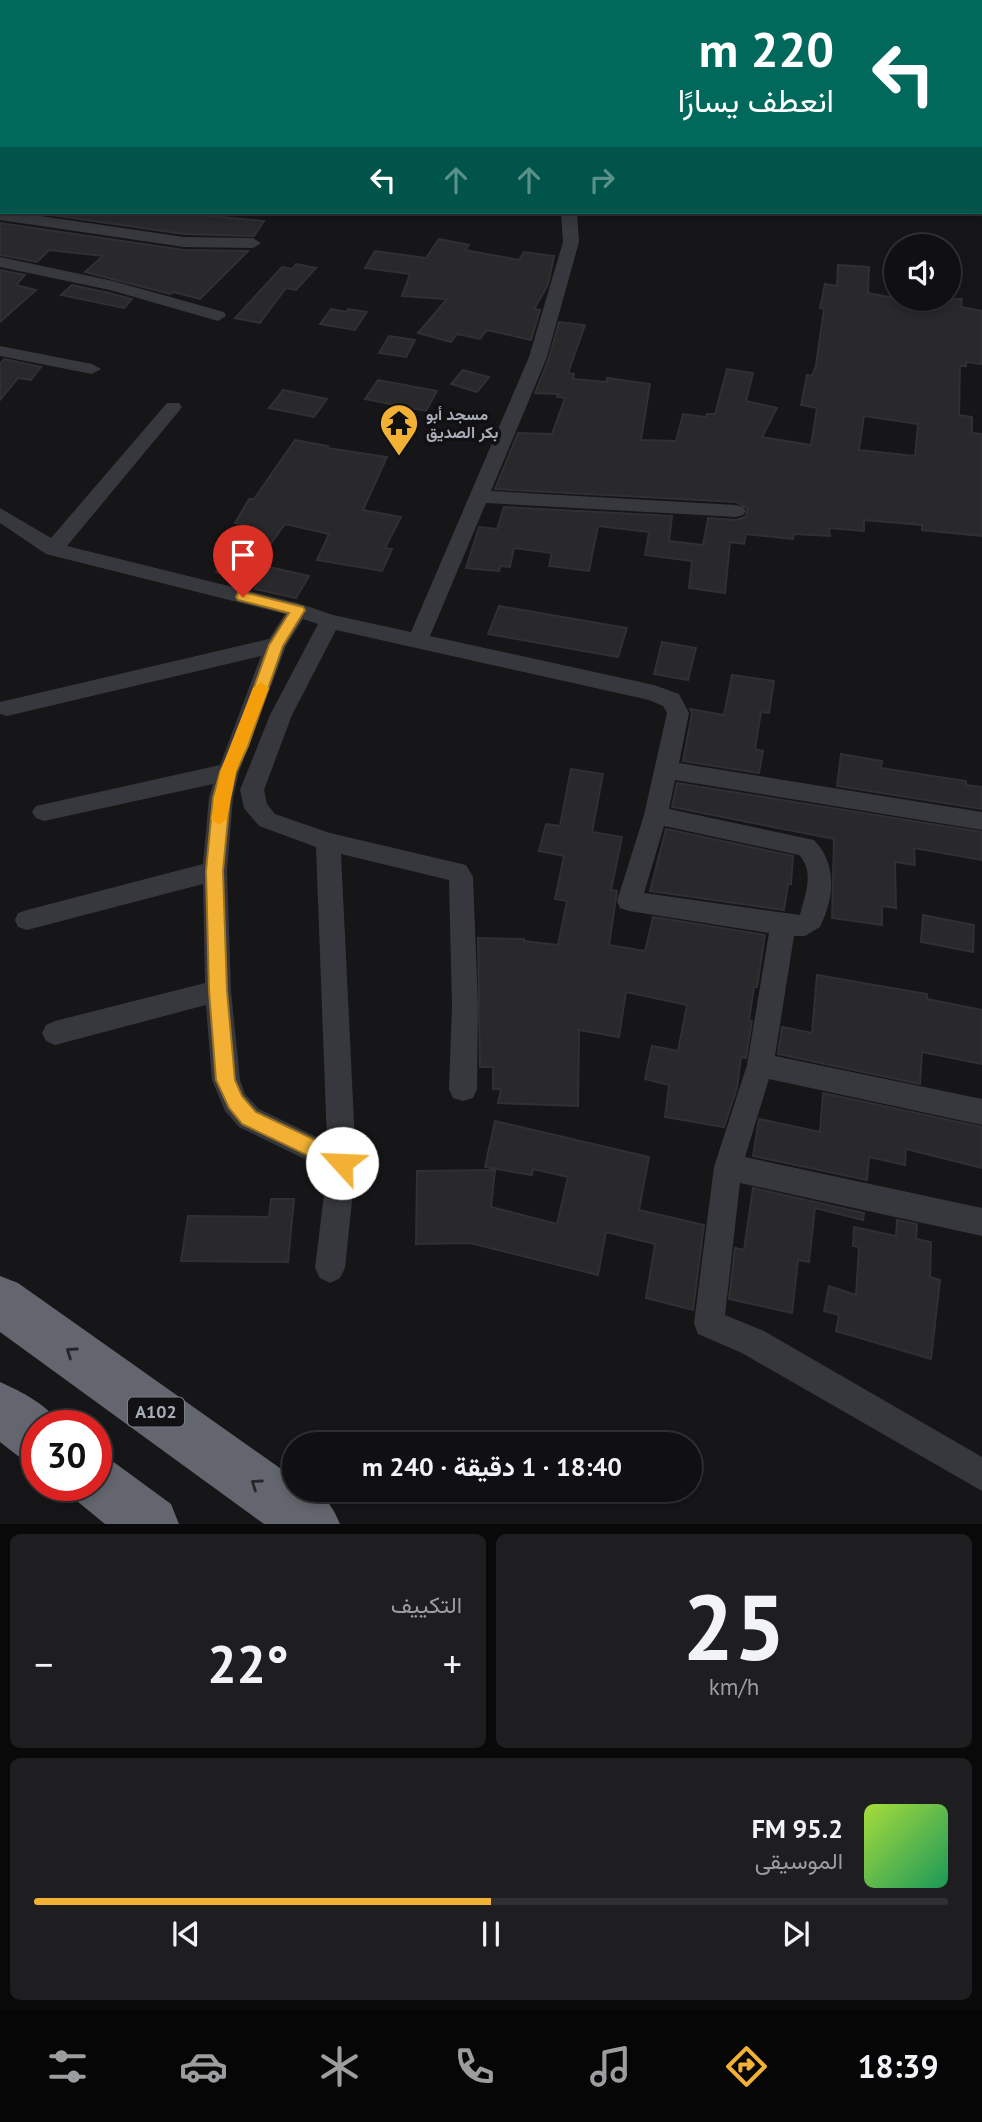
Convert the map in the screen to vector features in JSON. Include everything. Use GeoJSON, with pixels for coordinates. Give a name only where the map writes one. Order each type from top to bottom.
{"type":"FeatureCollection","features":[{"type":"Feature","properties":{"kind":"highway","name":"A102"},"geometry":{"type":"LineString","coordinates":[[0,1301],[312,1524]]}},
{"type":"Feature","properties":{"kind":"highway"},"geometry":{"type":"LineString","coordinates":[[0,1409],[21,1425]]}},
{"type":"Feature","properties":{"kind":"highway"},"geometry":{"type":"LineString","coordinates":[[112,1494],[151,1524]]}},
{"type":"Feature","properties":{"kind":"street"},"geometry":{"type":"LineString","coordinates":[[417,641],[538,357],[571,242],[569,214]]}},
{"type":"Feature","properties":{"kind":"street"},"geometry":{"type":"LineString","coordinates":[[0,215],[184,242],[253,243]]}},
{"type":"Feature","properties":{"kind":"street"},"geometry":{"type":"LineString","coordinates":[[0,262],[113,286],[218,316]]}},
{"type":"Feature","properties":{"kind":"street"},"geometry":{"type":"LineString","coordinates":[[0,351],[92,369]]}},
{"type":"Feature","properties":{"kind":"street"},"geometry":{"type":"LineString","coordinates":[[53,549],[173,407]]}},
{"type":"Feature","properties":{"kind":"street"},"geometry":{"type":"LineString","coordinates":[[478,496],[736,511]]}},
{"type":"Feature","properties":{"kind":"street"},"geometry":{"type":"LineString","coordinates":[[0,514],[53,549],[298,610],[330,621],[671,700],[678,713],[656,815],[629,901],[783,925],[805,926],[811,920],[821,867],[817,856],[806,847],[656,815]]}},
{"type":"Feature","properties":{"kind":"street"},"geometry":{"type":"LineString","coordinates":[[298,610],[276,645],[228,772],[221,798],[215,871],[218,991],[226,1080],[235,1102],[249,1118],[342,1163]]}},
{"type":"Feature","properties":{"kind":"street"},"geometry":{"type":"LineString","coordinates":[[330,621],[281,715],[252,790],[256,808],[267,820],[328,842],[457,872],[461,877],[465,1006],[463,1089]]}},
{"type":"Feature","properties":{"kind":"street"},"geometry":{"type":"LineString","coordinates":[[7,708],[276,645]]}},
{"type":"Feature","properties":{"kind":"street"},"geometry":{"type":"LineString","coordinates":[[664,769],[982,821]]}},
{"type":"Feature","properties":{"kind":"street"},"geometry":{"type":"LineString","coordinates":[[44,812],[228,772]]}},
{"type":"Feature","properties":{"kind":"street"},"geometry":{"type":"LineString","coordinates":[[328,842],[342,1163],[330,1268]]}},
{"type":"Feature","properties":{"kind":"street"},"geometry":{"type":"LineString","coordinates":[[27,920],[215,871]]}},
{"type":"Feature","properties":{"kind":"street"},"geometry":{"type":"LineString","coordinates":[[783,925],[760,1065],[728,1167],[709,1323],[753,1342],[982,1475]]}},
{"type":"Feature","properties":{"kind":"street"},"geometry":{"type":"LineString","coordinates":[[55,1033],[218,991]]}},
{"type":"Feature","properties":{"kind":"street"},"geometry":{"type":"LineString","coordinates":[[760,1065],[982,1112]]}},
{"type":"Feature","properties":{"kind":"street"},"geometry":{"type":"LineString","coordinates":[[728,1167],[982,1223]]}},
{"type":"Feature","properties":{"kind":"building"},"geometry":{"type":"Polygon","coordinates":[[[44,214],[189,214],[264,221],[254,236],[184,234],[44,214]]]}},
{"type":"Feature","properties":{"kind":"building"},"geometry":{"type":"Polygon","coordinates":[[[0,223],[184,250],[248,251],[200,299],[85,272],[103,256],[49,250],[37,262],[0,255],[0,223]]]}},
{"type":"Feature","properties":{"kind":"building"},"geometry":{"type":"Polygon","coordinates":[[[439,239],[469,245],[465,250],[519,260],[524,252],[554,256],[548,285],[534,309],[540,310],[531,340],[487,330],[480,339],[457,334],[451,342],[418,333],[447,299],[402,296],[410,274],[365,268],[375,251],[426,258],[439,239]]]}},
{"type":"Feature","properties":{"kind":"building"},"geometry":{"type":"Polygon","coordinates":[[[296,264],[316,268],[296,290],[286,288],[260,323],[235,318],[282,267],[292,269],[296,264]]]}},
{"type":"Feature","properties":{"kind":"building"},"geometry":{"type":"Polygon","coordinates":[[[838,265],[869,267],[868,293],[884,296],[884,311],[961,311],[961,307],[982,311],[982,364],[966,362],[966,366],[960,366],[959,415],[972,417],[972,433],[982,434],[982,536],[922,530],[922,525],[864,520],[864,531],[829,528],[830,536],[794,534],[793,539],[746,534],[744,544],[730,542],[725,593],[689,588],[692,561],[645,555],[649,532],[598,526],[589,571],[549,566],[552,553],[514,548],[510,567],[501,566],[499,571],[466,568],[479,527],[497,529],[504,507],[672,516],[669,541],[703,545],[708,518],[736,520],[745,517],[748,509],[736,502],[495,489],[518,433],[552,434],[565,398],[557,397],[558,394],[535,393],[559,322],[585,325],[568,373],[574,374],[573,379],[607,382],[607,378],[650,384],[641,440],[676,441],[683,414],[706,417],[707,414],[715,414],[727,369],[753,373],[746,401],[777,408],[762,437],[811,445],[817,408],[801,405],[807,375],[812,376],[816,365],[824,309],[820,308],[825,284],[837,286],[838,265]],[[864,416],[859,450],[915,456],[918,424],[864,416]]]}},
{"type":"Feature","properties":{"kind":"building"},"geometry":{"type":"Polygon","coordinates":[[[0,270],[25,275],[16,285],[36,290],[0,322],[0,270]]]}},
{"type":"Feature","properties":{"kind":"building"},"geometry":{"type":"Polygon","coordinates":[[[72,285],[132,299],[124,308],[61,295],[72,285]]]}},
{"type":"Feature","properties":{"kind":"building"},"geometry":{"type":"Polygon","coordinates":[[[331,309],[367,312],[355,330],[320,324],[331,309]]]}},
{"type":"Feature","properties":{"kind":"building"},"geometry":{"type":"Polygon","coordinates":[[[389,336],[415,340],[406,357],[379,353],[389,336]]]}},
{"type":"Feature","properties":{"kind":"building"},"geometry":{"type":"Polygon","coordinates":[[[4,359],[41,367],[31,380],[18,378],[0,400],[0,364],[4,359]]]}},
{"type":"Feature","properties":{"kind":"building"},"geometry":{"type":"Polygon","coordinates":[[[463,370],[489,377],[477,392],[451,384],[463,370]]]}},
{"type":"Feature","properties":{"kind":"building"},"geometry":{"type":"Polygon","coordinates":[[[378,380],[437,391],[426,411],[365,399],[378,380]]]}},
{"type":"Feature","properties":{"kind":"building"},"geometry":{"type":"Polygon","coordinates":[[[283,390],[327,399],[314,417],[269,408],[283,390]]]}},
{"type":"Feature","properties":{"kind":"building"},"geometry":{"type":"Polygon","coordinates":[[[295,440],[387,457],[363,510],[401,517],[385,548],[392,549],[382,571],[317,560],[329,534],[285,524],[256,564],[309,576],[296,598],[255,589],[260,582],[216,572],[248,525],[235,523],[249,499],[254,499],[295,440]]]}},
{"type":"Feature","properties":{"kind":"building"},"geometry":{"type":"Polygon","coordinates":[[[499,606],[627,628],[618,657],[488,634],[499,606]]]}},
{"type":"Feature","properties":{"kind":"building"},"geometry":{"type":"Polygon","coordinates":[[[662,642],[696,648],[688,680],[654,674],[662,642]]]}},
{"type":"Feature","properties":{"kind":"building"},"geometry":{"type":"Polygon","coordinates":[[[732,675],[774,681],[769,713],[761,712],[755,749],[763,751],[759,773],[683,761],[692,714],[690,709],[724,715],[732,675]]]}},
{"type":"Feature","properties":{"kind":"building"},"geometry":{"type":"Polygon","coordinates":[[[841,754],[882,761],[881,768],[966,781],[966,785],[982,787],[982,809],[837,786],[841,754]]]}},
{"type":"Feature","properties":{"kind":"building"},"geometry":{"type":"Polygon","coordinates":[[[571,769],[603,774],[592,832],[622,837],[611,890],[617,891],[609,945],[645,951],[653,917],[765,935],[757,987],[754,987],[746,1058],[741,1057],[737,1088],[724,1127],[665,1117],[669,1085],[645,1079],[652,1046],[678,1051],[687,1005],[626,992],[619,1037],[579,1030],[578,1106],[498,1103],[501,1089],[493,1089],[493,1067],[480,1067],[478,938],[524,939],[558,945],[567,901],[555,899],[564,856],[539,851],[546,824],[560,826],[571,769]]]}},
{"type":"Feature","properties":{"kind":"building"},"geometry":{"type":"Polygon","coordinates":[[[677,783],[982,832],[982,860],[914,848],[915,865],[895,862],[896,908],[882,906],[882,925],[832,918],[834,839],[672,807],[677,783]]]}},
{"type":"Feature","properties":{"kind":"building"},"geometry":{"type":"Polygon","coordinates":[[[666,829],[793,856],[791,884],[788,884],[784,910],[650,891],[666,829]]]}},
{"type":"Feature","properties":{"kind":"building"},"geometry":{"type":"Polygon","coordinates":[[[923,915],[974,925],[973,952],[921,942],[923,915]]]}},
{"type":"Feature","properties":{"kind":"building"},"geometry":{"type":"Polygon","coordinates":[[[817,975],[927,994],[927,999],[982,1010],[982,1064],[922,1052],[920,1084],[778,1054],[782,1027],[812,1033],[817,975]]]}},
{"type":"Feature","properties":{"kind":"building"},"geometry":{"type":"Polygon","coordinates":[[[823,1093],[982,1127],[982,1168],[906,1149],[905,1165],[869,1157],[867,1180],[753,1156],[759,1119],[820,1132],[823,1093]]]}},
{"type":"Feature","properties":{"kind":"building"},"geometry":{"type":"Polygon","coordinates":[[[495,1121],[649,1157],[639,1210],[704,1225],[693,1310],[646,1298],[655,1244],[606,1232],[598,1275],[470,1243],[416,1244],[417,1171],[495,1170],[491,1207],[557,1224],[568,1177],[533,1169],[532,1175],[485,1167],[495,1121]]]}},
{"type":"Feature","properties":{"kind":"building"},"geometry":{"type":"Polygon","coordinates":[[[753,1188],[864,1213],[863,1220],[815,1208],[809,1262],[798,1260],[792,1313],[729,1299],[735,1248],[744,1250],[753,1188]]]}},
{"type":"Feature","properties":{"kind":"building"},"geometry":{"type":"Polygon","coordinates":[[[271,1199],[294,1199],[288,1262],[181,1261],[188,1216],[269,1217],[271,1199]]]}},
{"type":"Feature","properties":{"kind":"building"},"geometry":{"type":"Polygon","coordinates":[[[897,1220],[917,1224],[916,1239],[931,1242],[930,1277],[940,1280],[931,1359],[836,1331],[839,1315],[824,1311],[829,1286],[856,1295],[859,1247],[853,1246],[854,1227],[896,1236],[897,1220]]]}},
{"type":"Feature","properties":{"kind":"slow traffic"},"geometry":{"type":"LineString","coordinates":[[219,819],[228,772],[261,688]]}},
{"type":"Feature","properties":{"kind":"place","name":"مسجد أبو بكر الصديق"},"geometry":{"type":"Point","coordinates":[399,457]}},
{"type":"Feature","properties":{"kind":"route"},"geometry":{"type":"LineString","coordinates":[[243,597],[298,610],[276,645],[228,772],[221,798],[215,871],[218,991],[226,1080],[235,1102],[249,1118],[342,1163]]}}]}
